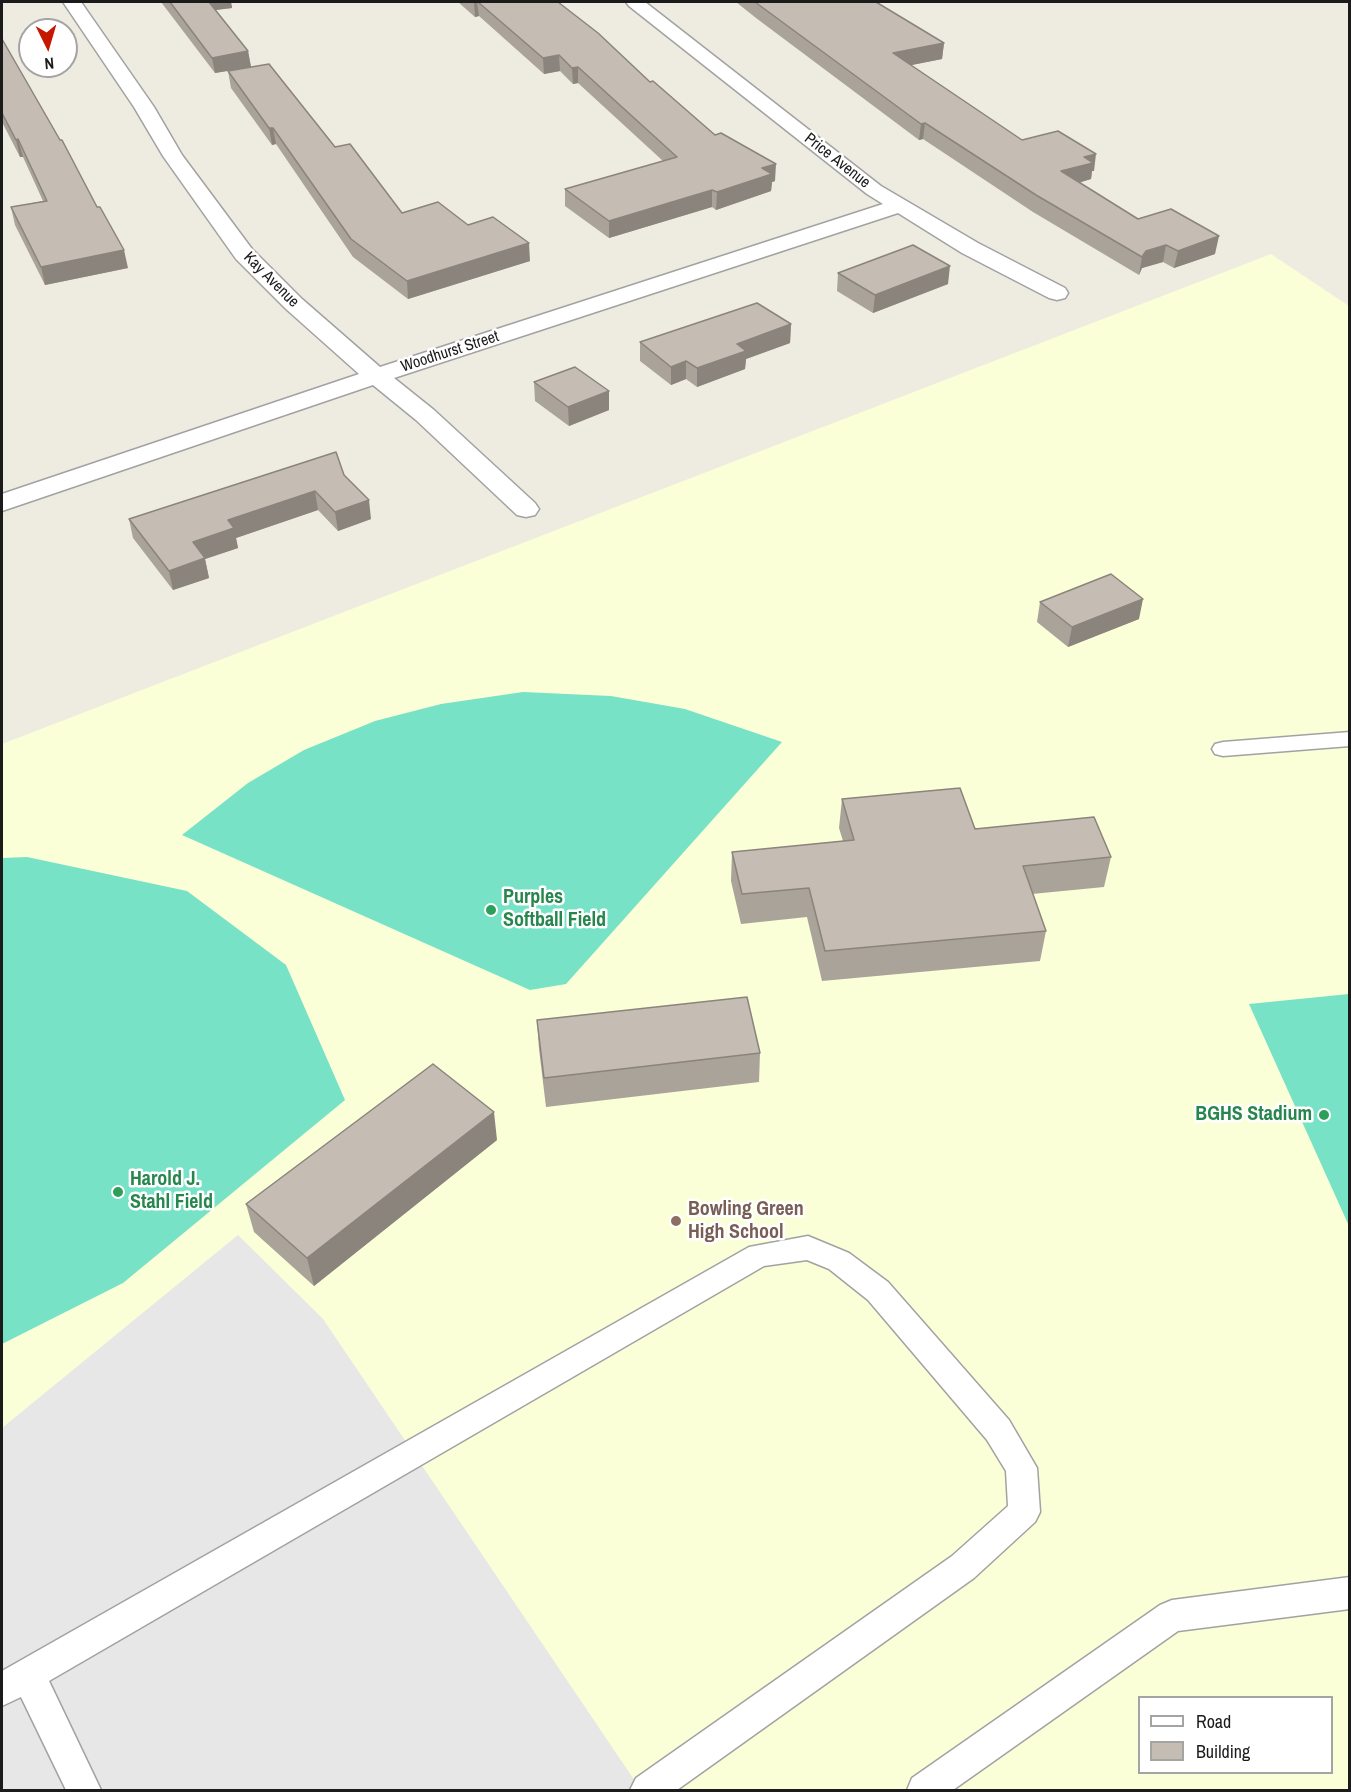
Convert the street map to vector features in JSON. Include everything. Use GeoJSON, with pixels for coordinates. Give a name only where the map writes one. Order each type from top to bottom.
{"type":"FeatureCollection","features":[{"type":"Feature","properties":{"kind":"street","name":"Kay Avenue"},"geometry":{"type":"LineString","coordinates":[[72,2],[144,107],[173,156],[231,237],[294,304],[376,376],[425,415],[526,509]]}},
{"type":"Feature","properties":{"kind":"street","name":"Price Avenue"},"geometry":{"type":"LineString","coordinates":[[635,2],[842,165],[899,206],[970,248],[1057,293]]}},
{"type":"Feature","properties":{"kind":"street","name":"Woodhurst Street"},"geometry":{"type":"LineString","coordinates":[[2,502],[376,376],[899,206]]}},
{"type":"Feature","properties":{"kind":"lane"},"geometry":{"type":"LineString","coordinates":[[1223,750],[1350,739]]}},
{"type":"Feature","properties":{"kind":"lane"},"geometry":{"type":"LineString","coordinates":[[84,1791],[15,1681],[759,1255],[808,1248],[838,1261],[878,1291],[998,1430],[1021,1468],[1024,1512],[963,1567],[648,1791]]}},
{"type":"Feature","properties":{"kind":"lane"},"geometry":{"type":"LineString","coordinates":[[924,1791],[1172,1616],[1350,1593]]}},
{"type":"Feature","properties":{"kind":"shaded area","name":"Bowling Green High School"},"geometry":{"type":"Polygon","coordinates":[[[1271,254],[1349,306],[1349,1790],[2,1790],[2,744],[1271,254]]]}},
{"type":"Feature","properties":{"kind":"shaded area"},"geometry":{"type":"Polygon","coordinates":[[[238,1235],[323,1319],[641,1790],[2,1790],[2,1428],[238,1235]]]}},
{"type":"Feature","properties":{"kind":"green space","name":"Purples Softball Field"},"geometry":{"type":"Polygon","coordinates":[[[523,692],[611,696],[685,709],[782,742],[566,984],[530,990],[182,835],[248,783],[304,750],[375,721],[441,704],[523,692]]]}},
{"type":"Feature","properties":{"kind":"green space","name":"Harold J. Stahl Field"},"geometry":{"type":"Polygon","coordinates":[[[27,857],[187,891],[286,965],[345,1100],[123,1283],[2,1344],[2,858],[27,857]]]}},
{"type":"Feature","properties":{"kind":"green space","name":"BGHS Stadium"},"geometry":{"type":"Polygon","coordinates":[[[1350,994],[1349,1226],[1249,1004],[1350,994]]]}},
{"type":"Feature","properties":{"kind":"building"},"geometry":{"type":"Polygon","coordinates":[[[170,2],[209,2],[248,51],[212,58],[170,2]]]}},
{"type":"Feature","properties":{"kind":"building"},"geometry":{"type":"Polygon","coordinates":[[[478,2],[558,2],[598,33],[650,82],[653,81],[715,135],[721,133],[776,164],[762,168],[772,174],[717,192],[712,190],[609,221],[565,189],[677,157],[578,67],[572,68],[559,55],[543,58],[478,2]]]}},
{"type":"Feature","properties":{"kind":"building"},"geometry":{"type":"Polygon","coordinates":[[[755,2],[876,2],[944,43],[893,53],[1022,140],[1058,131],[1096,154],[1084,157],[1093,163],[1061,171],[1138,219],[1171,209],[1219,236],[1178,251],[1166,245],[1146,251],[1142,257],[1036,195],[925,123],[921,124],[755,2]]]}},
{"type":"Feature","properties":{"kind":"building"},"geometry":{"type":"Polygon","coordinates":[[[2,39],[18,67],[18,78],[24,78],[62,140],[97,207],[100,207],[124,250],[41,267],[11,207],[47,201],[18,139],[16,140],[2,113],[2,39]]]}},
{"type":"Feature","properties":{"kind":"building"},"geometry":{"type":"Polygon","coordinates":[[[269,64],[335,147],[350,144],[402,213],[438,202],[468,225],[493,217],[529,243],[407,281],[351,239],[273,128],[269,128],[228,71],[269,64]]]}},
{"type":"Feature","properties":{"kind":"building"},"geometry":{"type":"Polygon","coordinates":[[[913,245],[950,266],[875,295],[838,273],[913,245]]]}},
{"type":"Feature","properties":{"kind":"building"},"geometry":{"type":"Polygon","coordinates":[[[757,303],[791,324],[737,344],[746,351],[697,368],[686,361],[671,367],[640,342],[757,303]]]}},
{"type":"Feature","properties":{"kind":"building"},"geometry":{"type":"Polygon","coordinates":[[[575,367],[609,391],[568,407],[534,382],[575,367]]]}},
{"type":"Feature","properties":{"kind":"building"},"geometry":{"type":"Polygon","coordinates":[[[336,452],[344,475],[369,500],[335,512],[315,491],[228,520],[234,528],[193,542],[205,558],[169,571],[129,519],[336,452]]]}},
{"type":"Feature","properties":{"kind":"building"},"geometry":{"type":"Polygon","coordinates":[[[1111,574],[1143,599],[1072,627],[1040,602],[1111,574]]]}},
{"type":"Feature","properties":{"kind":"building"},"geometry":{"type":"Polygon","coordinates":[[[960,788],[975,829],[1094,817],[1111,857],[1023,866],[1046,931],[825,951],[809,888],[742,894],[732,852],[854,840],[842,799],[960,788]]]}},
{"type":"Feature","properties":{"kind":"building"},"geometry":{"type":"Polygon","coordinates":[[[747,997],[760,1053],[544,1078],[537,1020],[747,997]]]}},
{"type":"Feature","properties":{"kind":"building"},"geometry":{"type":"Polygon","coordinates":[[[433,1064],[494,1112],[307,1258],[246,1204],[433,1064]]]}},
{"type":"Feature","properties":{"kind":"place","name":"Purples Softball Field"},"geometry":{"type":"Point","coordinates":[491,910]}},
{"type":"Feature","properties":{"kind":"place","name":"BGHS Stadium"},"geometry":{"type":"Point","coordinates":[1324,1115]}},
{"type":"Feature","properties":{"kind":"place","name":"Harold J. Stahl Field"},"geometry":{"type":"Point","coordinates":[118,1192]}},
{"type":"Feature","properties":{"kind":"place","name":"Bowling Green High School"},"geometry":{"type":"Point","coordinates":[676,1221]}}]}
